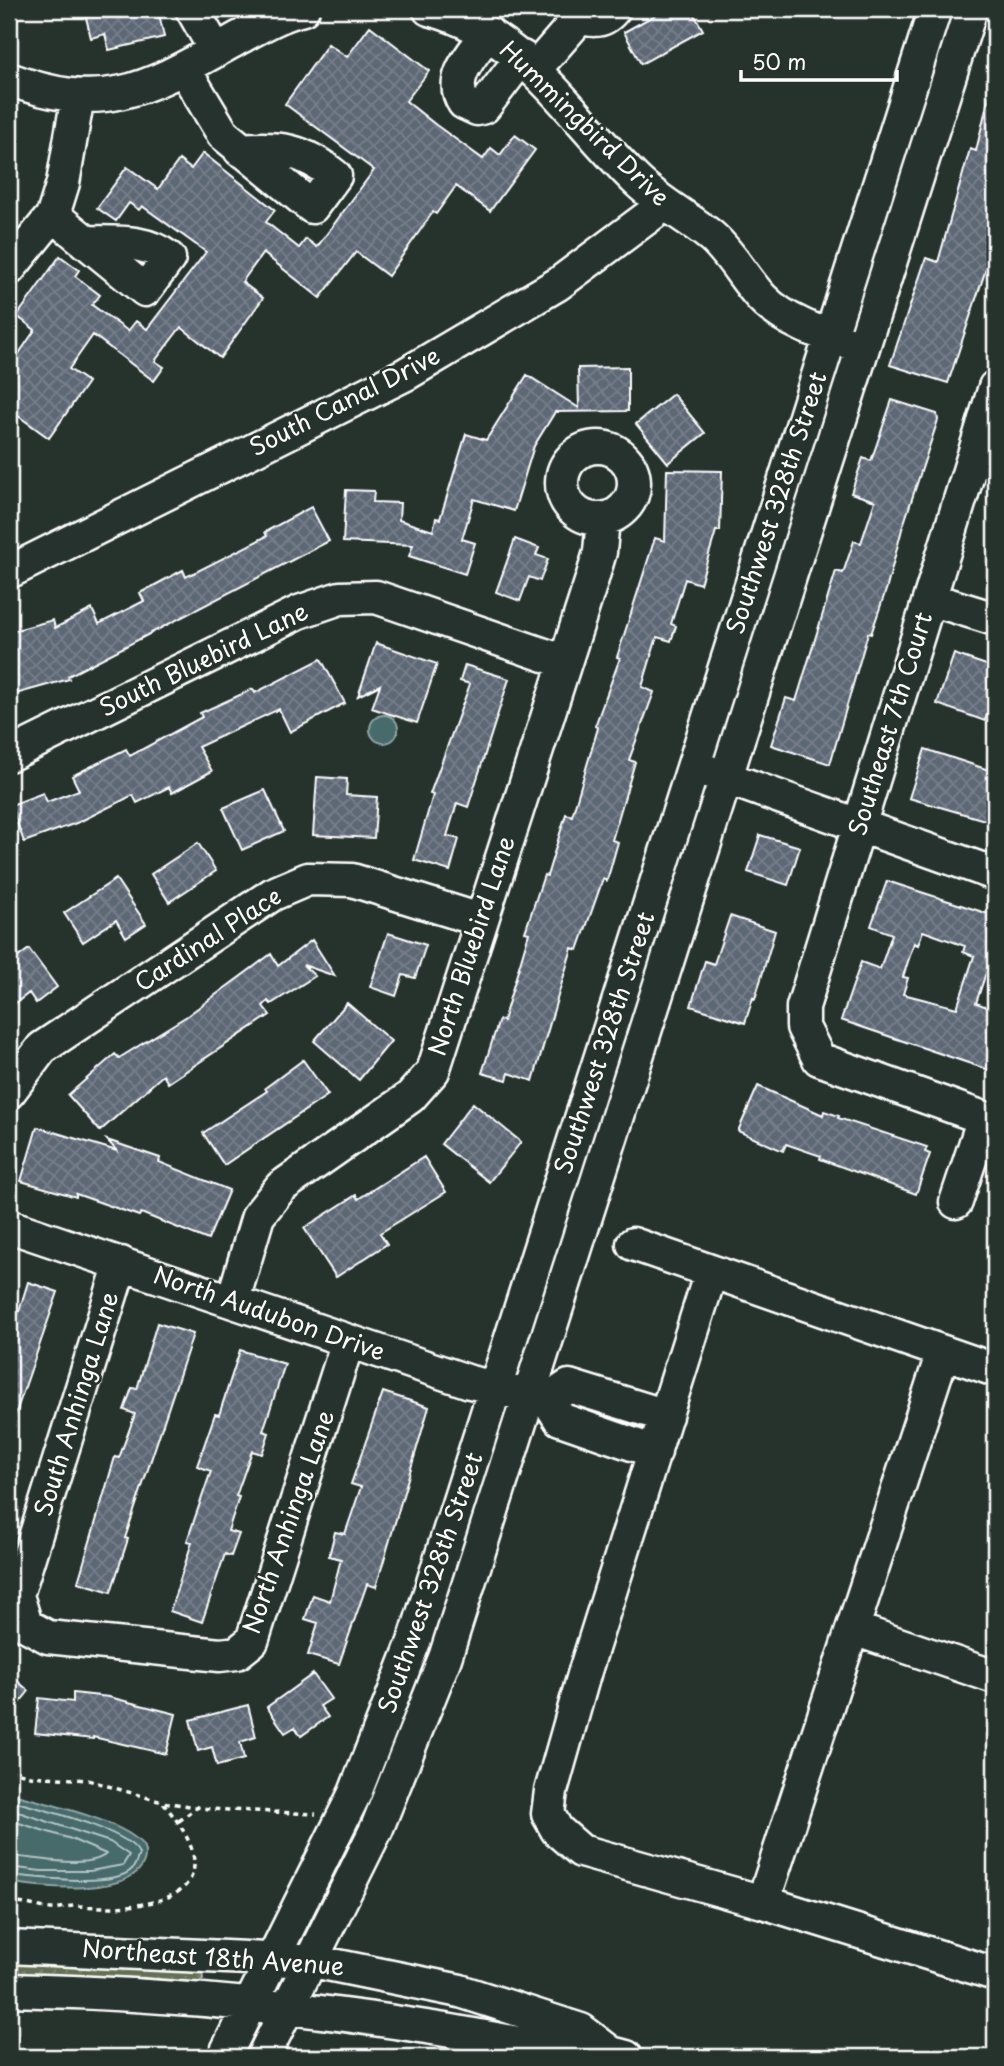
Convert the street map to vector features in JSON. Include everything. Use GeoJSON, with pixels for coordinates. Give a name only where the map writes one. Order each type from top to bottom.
{"type":"FeatureCollection","features":[{"type":"Feature","properties":{"kind":"street"},"geometry":{"type":"LineString","coordinates":[[192,9],[216,51]]}},
{"type":"Feature","properties":{"kind":"street"},"geometry":{"type":"LineString","coordinates":[[9,79],[78,96],[122,93],[184,69],[265,24],[303,9]]}},
{"type":"Feature","properties":{"kind":"street","name":"Hummingbird Drive"},"geometry":{"type":"LineString","coordinates":[[433,9],[488,33],[528,63],[634,178],[664,205],[712,237],[773,308],[831,336],[863,347]]}},
{"type":"Feature","properties":{"kind":"street"},"geometry":{"type":"LineString","coordinates":[[488,33],[458,76],[456,87],[464,103],[477,109],[484,107],[578,12],[595,21],[603,19],[614,9]]}},
{"type":"Feature","properties":{"kind":"street","name":"Southwest 328th Street"},"geometry":{"type":"LineString","coordinates":[[224,2057],[345,1816],[397,1689],[496,1387],[935,9]]}},
{"type":"Feature","properties":{"kind":"street","name":"Southwest 328th Street"},"geometry":{"type":"LineString","coordinates":[[263,2057],[377,1828],[423,1716],[539,1398],[727,777],[971,9]]}},
{"type":"Feature","properties":{"kind":"street"},"geometry":{"type":"LineString","coordinates":[[184,69],[208,115],[240,150]]}},
{"type":"Feature","properties":{"kind":"street"},"geometry":{"type":"LineString","coordinates":[[9,269],[53,215],[63,183],[78,96]]}},
{"type":"Feature","properties":{"kind":"street","name":"South Canal Drive"},"geometry":{"type":"LineString","coordinates":[[9,572],[406,374],[558,284],[664,205]]}},
{"type":"Feature","properties":{"kind":"street"},"geometry":{"type":"LineString","coordinates":[[53,215],[85,242]]}},
{"type":"Feature","properties":{"kind":"street","name":"Southeast 7th Court"},"geometry":{"type":"LineString","coordinates":[[990,1120],[819,1059],[803,1027],[803,1007],[995,387]]}},
{"type":"Feature","properties":{"kind":"street","name":"North Bluebird Lane"},"geometry":{"type":"LineString","coordinates":[[233,1300],[258,1216],[281,1187],[410,1097],[433,1070],[600,552],[603,519]]}},
{"type":"Feature","properties":{"kind":"street","name":"South Bluebird Lane"},"geometry":{"type":"LineString","coordinates":[[9,755],[299,612],[340,598],[376,597],[565,662]]}},
{"type":"Feature","properties":{"kind":"street"},"geometry":{"type":"LineString","coordinates":[[930,599],[995,619]]}},
{"type":"Feature","properties":{"kind":"street"},"geometry":{"type":"LineString","coordinates":[[693,766],[807,804],[859,827],[995,874]]}},
{"type":"Feature","properties":{"kind":"street","name":"Cardinal Place"},"geometry":{"type":"LineString","coordinates":[[9,1092],[43,1048],[273,894],[308,879],[352,880],[480,920]]}},
{"type":"Feature","properties":{"kind":"street"},"geometry":{"type":"LineString","coordinates":[[956,1202],[990,1120]]}},
{"type":"Feature","properties":{"kind":"street","name":"North Audubon Drive"},"geometry":{"type":"LineString","coordinates":[[9,1226],[460,1379],[539,1398]]}},
{"type":"Feature","properties":{"kind":"street"},"geometry":{"type":"LineString","coordinates":[[633,1244],[995,1370]]}},
{"type":"Feature","properties":{"kind":"street","name":"South Anhinga Lane"},"geometry":{"type":"LineString","coordinates":[[26,1625],[17,1595],[121,1263]]}},
{"type":"Feature","properties":{"kind":"street"},"geometry":{"type":"LineString","coordinates":[[711,1272],[585,1671],[551,1791],[548,1814],[557,1830],[581,1851],[763,1902],[995,1974]]}},
{"type":"Feature","properties":{"kind":"street","name":"North Anhinga Lane"},"geometry":{"type":"LineString","coordinates":[[26,1625],[48,1637],[220,1655],[237,1653],[252,1641],[348,1341]]}},
{"type":"Feature","properties":{"kind":"street"},"geometry":{"type":"LineString","coordinates":[[763,1902],[943,1352]]}},
{"type":"Feature","properties":{"kind":"street"},"geometry":{"type":"LineString","coordinates":[[655,1452],[560,1419],[539,1398],[569,1386],[666,1416]]}},
{"type":"Feature","properties":{"kind":"street"},"geometry":{"type":"LineString","coordinates":[[854,1629],[995,1676]]}},
{"type":"Feature","properties":{"kind":"street","name":"Northeast 18th Avenue"},"geometry":{"type":"LineString","coordinates":[[9,1947],[313,1961],[388,1974],[445,1987],[581,2030],[619,2055]]}},
{"type":"Feature","properties":{"kind":"street"},"geometry":{"type":"LineString","coordinates":[[374,2020],[388,1974]]}},
{"type":"Feature","properties":{"kind":"street","name":"Northeast 18th Avenue"},"geometry":{"type":"LineString","coordinates":[[9,1990],[96,1992],[288,2006],[572,2054],[619,2055]]}},
{"type":"Feature","properties":{"kind":"path"},"geometry":{"type":"LineString","coordinates":[[9,1770],[39,1777],[88,1780],[162,1802],[307,1812],[324,1817]]}},
{"type":"Feature","properties":{"kind":"path"},"geometry":{"type":"LineString","coordinates":[[9,1903],[54,1909],[76,1906],[108,1908],[138,1905],[176,1894],[189,1884],[195,1868],[190,1842],[179,1821],[162,1802]]}},
{"type":"Feature","properties":{"kind":"path"},"geometry":{"type":"LineString","coordinates":[[179,1821],[199,1806]]}},
{"type":"Feature","properties":{"kind":"green space"},"geometry":{"type":"Polygon","coordinates":[[[947,9],[959,9],[870,274],[862,282],[947,9]]]}},
{"type":"Feature","properties":{"kind":"green space"},"geometry":{"type":"Polygon","coordinates":[[[694,829],[581,1194],[575,1191],[578,1167],[681,850],[694,829]]]}},
{"type":"Feature","properties":{"kind":"green space"},"geometry":{"type":"Polygon","coordinates":[[[9,1959],[202,1971],[203,1979],[194,1986],[9,1978],[9,1959]]]}},
{"type":"Feature","properties":{"kind":"water"},"geometry":{"type":"Polygon","coordinates":[[[384,715],[394,719],[398,729],[394,739],[384,743],[374,739],[370,729],[374,719],[384,715]]]}},
{"type":"Feature","properties":{"kind":"water"},"geometry":{"type":"Polygon","coordinates":[[[9,1793],[78,1812],[114,1826],[142,1844],[145,1851],[144,1861],[136,1872],[122,1880],[104,1885],[62,1887],[9,1882],[9,1793]]]}},
{"type":"Feature","properties":{"kind":"building"},"geometry":{"type":"Polygon","coordinates":[[[84,9],[158,9],[164,37],[109,50],[105,34],[91,38],[84,9]]]}},
{"type":"Feature","properties":{"kind":"building"},"geometry":{"type":"Polygon","coordinates":[[[666,9],[691,9],[703,30],[641,64],[624,32],[666,9]]]}},
{"type":"Feature","properties":{"kind":"building"},"geometry":{"type":"Polygon","coordinates":[[[370,26],[429,71],[406,101],[436,125],[483,159],[491,148],[500,155],[515,135],[535,150],[490,211],[456,186],[436,214],[433,212],[388,276],[356,252],[320,298],[263,253],[242,282],[263,298],[220,358],[181,327],[155,361],[164,367],[154,381],[93,335],[69,369],[88,382],[49,438],[10,410],[15,403],[9,398],[9,368],[35,330],[17,316],[60,256],[79,270],[75,276],[100,295],[92,305],[128,331],[136,321],[147,329],[206,252],[142,206],[139,210],[129,203],[116,221],[97,208],[127,167],[158,189],[179,160],[191,169],[203,153],[275,210],[266,222],[299,248],[306,239],[317,247],[374,170],[285,104],[328,44],[347,57],[370,26]]]}},
{"type":"Feature","properties":{"kind":"building"},"geometry":{"type":"Polygon","coordinates":[[[989,96],[995,97],[995,242],[948,383],[890,365],[926,258],[938,262],[970,149],[976,151],[989,96]]]}},
{"type":"Feature","properties":{"kind":"building"},"geometry":{"type":"Polygon","coordinates":[[[628,367],[628,411],[555,412],[534,446],[514,511],[474,499],[462,539],[475,543],[465,574],[409,556],[413,545],[343,542],[346,490],[374,491],[373,502],[400,503],[399,520],[433,531],[436,518],[440,519],[466,434],[486,440],[527,375],[579,408],[578,368],[628,367]]]}},
{"type":"Feature","properties":{"kind":"building"},"geometry":{"type":"Polygon","coordinates":[[[673,394],[705,433],[668,463],[636,424],[673,394]]]}},
{"type":"Feature","properties":{"kind":"building"},"geometry":{"type":"Polygon","coordinates":[[[892,400],[937,414],[938,420],[902,529],[887,587],[871,634],[868,633],[830,764],[771,745],[786,698],[796,701],[836,571],[843,573],[854,541],[861,543],[875,501],[851,493],[863,458],[871,461],[892,400]]]}},
{"type":"Feature","properties":{"kind":"building"},"geometry":{"type":"Polygon","coordinates":[[[667,470],[722,471],[720,531],[716,531],[700,584],[685,579],[671,624],[676,626],[671,641],[657,637],[642,687],[654,692],[629,760],[635,762],[612,840],[618,842],[607,881],[603,879],[578,950],[572,948],[533,1081],[509,1073],[507,1080],[482,1073],[499,1020],[503,1021],[529,933],[525,932],[544,875],[547,876],[566,814],[572,816],[598,728],[595,726],[620,658],[617,657],[655,538],[665,541],[667,470]]]}},
{"type":"Feature","properties":{"kind":"building"},"geometry":{"type":"Polygon","coordinates":[[[311,507],[329,541],[68,676],[69,679],[12,695],[9,632],[53,620],[55,628],[92,609],[99,624],[144,601],[140,593],[183,570],[186,577],[267,536],[265,532],[311,507]]]}},
{"type":"Feature","properties":{"kind":"building"},"geometry":{"type":"Polygon","coordinates":[[[515,539],[539,548],[536,555],[548,559],[540,581],[529,577],[520,601],[496,592],[515,539]]]}},
{"type":"Feature","properties":{"kind":"building"},"geometry":{"type":"Polygon","coordinates":[[[376,643],[437,664],[417,723],[372,708],[380,685],[358,696],[376,643]]]}},
{"type":"Feature","properties":{"kind":"building"},"geometry":{"type":"Polygon","coordinates":[[[954,654],[995,668],[995,691],[985,721],[937,704],[954,654]]]}},
{"type":"Feature","properties":{"kind":"building"},"geometry":{"type":"Polygon","coordinates":[[[321,659],[345,703],[290,732],[279,709],[198,747],[212,771],[172,793],[169,787],[137,803],[133,795],[79,822],[24,842],[11,805],[43,793],[47,802],[79,790],[72,776],[126,749],[130,756],[202,717],[200,713],[253,689],[255,693],[321,659]]]}},
{"type":"Feature","properties":{"kind":"building"},"geometry":{"type":"Polygon","coordinates":[[[465,665],[509,679],[468,807],[457,803],[447,836],[459,839],[450,871],[414,860],[433,795],[430,794],[470,684],[460,681],[465,665]]]}},
{"type":"Feature","properties":{"kind":"building"},"geometry":{"type":"Polygon","coordinates":[[[925,749],[995,772],[995,823],[909,798],[925,749]]]}},
{"type":"Feature","properties":{"kind":"building"},"geometry":{"type":"Polygon","coordinates":[[[317,777],[347,779],[346,795],[377,797],[374,838],[313,835],[317,777]]]}},
{"type":"Feature","properties":{"kind":"building"},"geometry":{"type":"Polygon","coordinates":[[[265,790],[284,831],[242,850],[223,808],[265,790]]]}},
{"type":"Feature","properties":{"kind":"building"},"geometry":{"type":"Polygon","coordinates":[[[760,835],[800,847],[788,885],[748,872],[760,835]]]}},
{"type":"Feature","properties":{"kind":"building"},"geometry":{"type":"Polygon","coordinates":[[[198,843],[216,871],[169,902],[151,874],[198,843]]]}},
{"type":"Feature","properties":{"kind":"building"},"geometry":{"type":"Polygon","coordinates":[[[116,879],[146,924],[126,937],[116,920],[83,942],[64,913],[116,879]]]}},
{"type":"Feature","properties":{"kind":"building"},"geometry":{"type":"Polygon","coordinates":[[[887,881],[995,916],[995,970],[988,967],[976,1003],[995,1010],[995,1072],[841,1020],[861,962],[880,969],[892,934],[871,926],[887,881]],[[923,931],[918,945],[914,943],[903,977],[908,978],[903,994],[957,1008],[974,956],[963,952],[965,946],[923,931]]]}},
{"type":"Feature","properties":{"kind":"building"},"geometry":{"type":"Polygon","coordinates":[[[730,916],[775,931],[745,1023],[691,1006],[705,961],[714,964],[730,916]]]}},
{"type":"Feature","properties":{"kind":"building"},"geometry":{"type":"Polygon","coordinates":[[[388,933],[426,945],[415,978],[403,975],[396,996],[370,987],[388,933]]]}},
{"type":"Feature","properties":{"kind":"building"},"geometry":{"type":"Polygon","coordinates":[[[312,940],[335,976],[303,965],[315,976],[271,1004],[268,1001],[263,1006],[270,1015],[168,1083],[163,1075],[100,1131],[68,1095],[115,1054],[119,1058],[187,1016],[271,954],[278,966],[312,940]]]}},
{"type":"Feature","properties":{"kind":"building"},"geometry":{"type":"Polygon","coordinates":[[[29,949],[57,987],[36,1003],[29,993],[9,1008],[9,964],[29,949]]]}},
{"type":"Feature","properties":{"kind":"building"},"geometry":{"type":"Polygon","coordinates":[[[347,1003],[391,1041],[359,1080],[314,1041],[347,1003]]]}},
{"type":"Feature","properties":{"kind":"building"},"geometry":{"type":"Polygon","coordinates":[[[303,1060],[328,1095],[224,1165],[203,1133],[267,1091],[265,1088],[303,1060]]]}},
{"type":"Feature","properties":{"kind":"building"},"geometry":{"type":"Polygon","coordinates":[[[758,1086],[823,1115],[824,1111],[927,1147],[925,1152],[930,1154],[916,1194],[820,1159],[821,1156],[786,1144],[783,1151],[738,1131],[758,1086]]]}},
{"type":"Feature","properties":{"kind":"building"},"geometry":{"type":"Polygon","coordinates":[[[473,1103],[521,1142],[489,1182],[441,1144],[473,1103]]]}},
{"type":"Feature","properties":{"kind":"building"},"geometry":{"type":"Polygon","coordinates":[[[37,1127],[117,1151],[107,1140],[160,1158],[159,1162],[229,1190],[208,1240],[141,1213],[139,1216],[76,1194],[76,1197],[21,1181],[37,1127]]]}},
{"type":"Feature","properties":{"kind":"building"},"geometry":{"type":"Polygon","coordinates":[[[424,1157],[446,1192],[380,1233],[387,1244],[336,1277],[304,1228],[356,1195],[358,1199],[424,1157]]]}},
{"type":"Feature","properties":{"kind":"building"},"geometry":{"type":"Polygon","coordinates":[[[28,1282],[58,1292],[12,1424],[9,1423],[9,1344],[28,1282]]]}},
{"type":"Feature","properties":{"kind":"building"},"geometry":{"type":"Polygon","coordinates":[[[157,1323],[193,1334],[125,1538],[128,1539],[111,1592],[78,1582],[115,1457],[119,1458],[135,1414],[124,1410],[132,1388],[137,1389],[157,1323]]]}},
{"type":"Feature","properties":{"kind":"building"},"geometry":{"type":"Polygon","coordinates":[[[240,1350],[285,1364],[263,1431],[269,1433],[262,1454],[252,1451],[236,1496],[239,1497],[228,1531],[239,1534],[231,1556],[225,1554],[202,1622],[170,1611],[192,1542],[187,1541],[211,1471],[197,1466],[215,1414],[219,1415],[240,1350]]]}},
{"type":"Feature","properties":{"kind":"building"},"geometry":{"type":"Polygon","coordinates":[[[383,1392],[429,1407],[376,1587],[367,1584],[339,1664],[308,1655],[318,1623],[305,1619],[313,1595],[330,1601],[341,1559],[329,1556],[335,1532],[345,1534],[361,1487],[351,1484],[383,1392]]]}},
{"type":"Feature","properties":{"kind":"building"},"geometry":{"type":"Polygon","coordinates":[[[9,1674],[29,1691],[9,1716],[9,1674]]]}},
{"type":"Feature","properties":{"kind":"building"},"geometry":{"type":"Polygon","coordinates":[[[313,1674],[331,1699],[320,1706],[328,1717],[301,1736],[295,1727],[285,1733],[267,1707],[313,1674]]]}},
{"type":"Feature","properties":{"kind":"building"},"geometry":{"type":"Polygon","coordinates":[[[73,1693],[109,1697],[176,1714],[166,1754],[93,1737],[35,1733],[39,1698],[73,1702],[73,1693]]]}},
{"type":"Feature","properties":{"kind":"building"},"geometry":{"type":"Polygon","coordinates":[[[248,1705],[256,1737],[240,1742],[244,1759],[217,1766],[212,1747],[198,1751],[190,1720],[248,1705]]]}}]}
